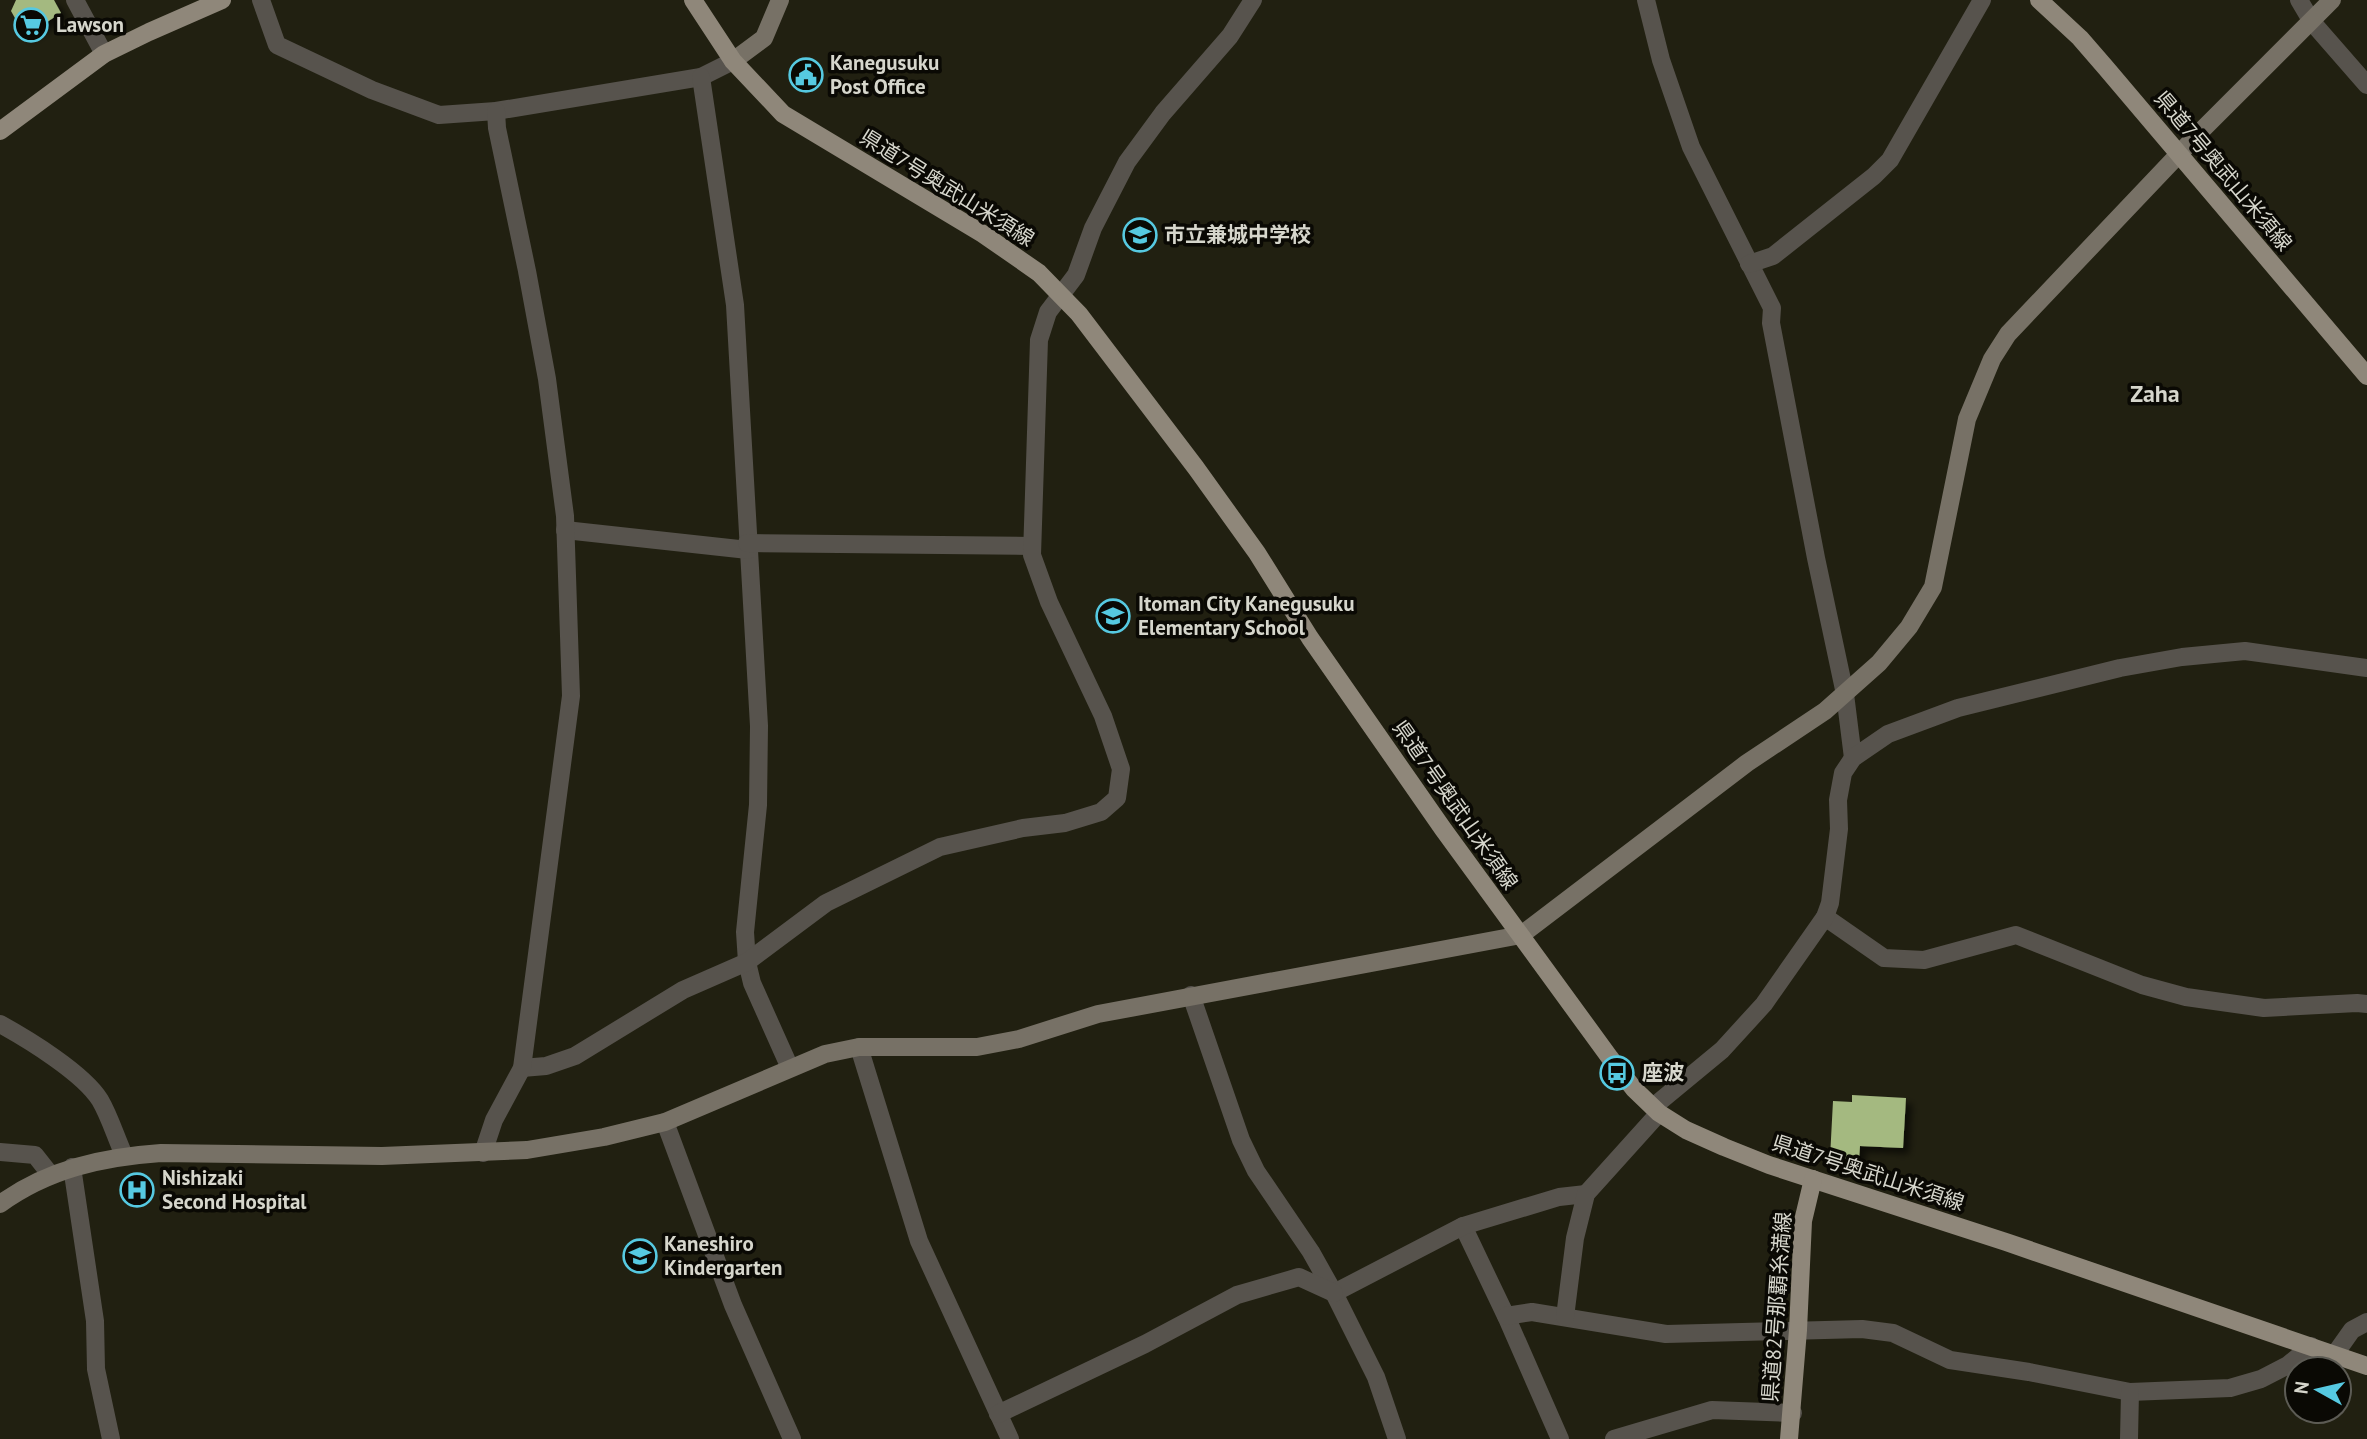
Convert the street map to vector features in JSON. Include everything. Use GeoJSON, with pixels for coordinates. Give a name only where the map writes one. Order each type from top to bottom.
{"type":"FeatureCollection","features":[{"type":"Feature","properties":{"kind":"main road"},"geometry":{"type":"LineString","coordinates":[[0,131],[104,54],[222,0]]}},
{"type":"Feature","properties":{"kind":"main road","name":"県道7号奥武山米須線"},"geometry":{"type":"LineString","coordinates":[[693,0],[733,61],[783,114],[984,234],[1039,273],[1079,314],[1257,553],[1310,638],[1420,796],[1634,1089],[1656,1110],[1686,1130],[1724,1147],[2367,1366]]}},
{"type":"Feature","properties":{"kind":"main road","name":"県道7号奥武山米須線"},"geometry":{"type":"LineString","coordinates":[[2039,0],[2080,38],[2367,376]]}},
{"type":"Feature","properties":{"kind":"main road","name":"県道82号那覇糸満線"},"geometry":{"type":"LineString","coordinates":[[1789,1439],[1793,1413],[1803,1221],[1813,1179]]}},
{"type":"Feature","properties":{"kind":"street"},"geometry":{"type":"LineString","coordinates":[[75,0],[104,54]]}},
{"type":"Feature","properties":{"kind":"street"},"geometry":{"type":"LineString","coordinates":[[261,0],[276,46],[372,90],[439,115],[496,111],[701,77],[733,61],[764,38],[780,0]]}},
{"type":"Feature","properties":{"kind":"street"},"geometry":{"type":"LineString","coordinates":[[522,1068],[546,1066],[576,1056],[683,990],[747,962],[826,903],[940,847],[1023,828],[1065,823],[1101,812],[1117,798],[1121,769],[1107,727],[1049,602],[1032,555],[1039,340],[1048,312],[1076,275],[1093,228],[1127,162],[1163,113],[1230,36],[1253,0]]}},
{"type":"Feature","properties":{"kind":"street"},"geometry":{"type":"LineString","coordinates":[[1646,0],[1661,60],[1691,148],[1772,308],[1771,323],[1845,694],[1853,758]]}},
{"type":"Feature","properties":{"kind":"street"},"geometry":{"type":"LineString","coordinates":[[1749,264],[1773,256],[1874,176],[1890,160],[1982,0]]}},
{"type":"Feature","properties":{"kind":"street"},"geometry":{"type":"LineString","coordinates":[[2299,0],[2312,22],[2367,85]]}},
{"type":"Feature","properties":{"kind":"street"},"geometry":{"type":"LineString","coordinates":[[0,1204],[50,1174],[124,1155],[161,1153],[382,1156],[483,1153],[527,1150],[604,1137],[665,1122],[825,1054],[859,1047],[977,1047],[1019,1039],[1098,1014],[1521,935],[1747,764],[1825,711],[1879,663],[1909,627],[1933,587],[1967,419],[1992,359],[2008,334],[2197,135],[2332,0]]}},
{"type":"Feature","properties":{"kind":"street"},"geometry":{"type":"LineString","coordinates":[[701,77],[735,305],[759,739],[758,805],[745,932],[747,962],[752,983],[790,1068]]}},
{"type":"Feature","properties":{"kind":"street"},"geometry":{"type":"LineString","coordinates":[[483,1153],[494,1120],[522,1068],[571,696],[565,516],[547,379],[497,128],[496,111]]}},
{"type":"Feature","properties":{"kind":"street"},"geometry":{"type":"LineString","coordinates":[[565,530],[748,547],[1031,545]]}},
{"type":"Feature","properties":{"kind":"street"},"geometry":{"type":"LineString","coordinates":[[1564,1317],[1575,1238],[1586,1194],[1656,1110],[1723,1050],[1764,1004],[1825,917],[1830,904],[1839,829],[1838,800],[1843,774],[1853,758],[1888,734],[1958,708],[2120,668],[2182,657],[2245,651],[2367,668]]}},
{"type":"Feature","properties":{"kind":"street"},"geometry":{"type":"LineString","coordinates":[[1825,917],[1884,958],[1924,960],[2016,935],[2142,985],[2186,997],[2264,1008],[2367,1004]]}},
{"type":"Feature","properties":{"kind":"street"},"geometry":{"type":"LineString","coordinates":[[1191,995],[1241,1140],[1256,1171],[1311,1252],[1334,1293],[1376,1377],[1397,1439]]}},
{"type":"Feature","properties":{"kind":"street"},"geometry":{"type":"LineString","coordinates":[[0,1024],[85,1083],[100,1101],[124,1155]]}},
{"type":"Feature","properties":{"kind":"street"},"geometry":{"type":"LineString","coordinates":[[859,1047],[919,1241],[1010,1439]]}},
{"type":"Feature","properties":{"kind":"street"},"geometry":{"type":"LineString","coordinates":[[665,1122],[733,1305],[792,1439]]}},
{"type":"Feature","properties":{"kind":"street"},"geometry":{"type":"LineString","coordinates":[[0,1152],[35,1155],[50,1174]]}},
{"type":"Feature","properties":{"kind":"street"},"geometry":{"type":"LineString","coordinates":[[72,1167],[95,1321],[96,1369],[111,1439]]}},
{"type":"Feature","properties":{"kind":"street"},"geometry":{"type":"LineString","coordinates":[[1334,1293],[1463,1226],[1559,1197],[1586,1194]]}},
{"type":"Feature","properties":{"kind":"street"},"geometry":{"type":"LineString","coordinates":[[1463,1226],[1560,1439]]}},
{"type":"Feature","properties":{"kind":"street"},"geometry":{"type":"LineString","coordinates":[[998,1414],[1145,1344],[1237,1295],[1299,1277],[1334,1293]]}},
{"type":"Feature","properties":{"kind":"street"},"geometry":{"type":"LineString","coordinates":[[1506,1316],[1532,1312],[1666,1334],[1862,1329],[1893,1333],[1950,1360],[2130,1392],[2230,1388],[2261,1379],[2279,1370],[2311,1346]]}},
{"type":"Feature","properties":{"kind":"street"},"geometry":{"type":"LineString","coordinates":[[2335,1354],[2352,1330],[2367,1322]]}},
{"type":"Feature","properties":{"kind":"street"},"geometry":{"type":"LineString","coordinates":[[2129,1439],[2130,1392]]}},
{"type":"Feature","properties":{"kind":"street"},"geometry":{"type":"LineString","coordinates":[[1614,1439],[1712,1410],[1793,1413]]}},
{"type":"Feature","properties":{"kind":"building","name":"Lawson"},"geometry":{"type":"Polygon","coordinates":[[[16,0],[54,0],[61,13],[25,36],[11,11],[16,0]]]}},
{"type":"Feature","properties":{"kind":"building"},"geometry":{"type":"Polygon","coordinates":[[[1852,1095],[1906,1098],[1903,1148],[1860,1146],[1859,1160],[1830,1158],[1833,1101],[1852,1102],[1852,1095]]]}},
{"type":"Feature","properties":{"kind":"place","name":"Lawson"},"geometry":{"type":"Point","coordinates":[31,25]}},
{"type":"Feature","properties":{"kind":"place","name":"Kanegusuku Post Office"},"geometry":{"type":"Point","coordinates":[806,75]}},
{"type":"Feature","properties":{"kind":"place","name":"市立兼城中学校"},"geometry":{"type":"Point","coordinates":[1140,235]}},
{"type":"Feature","properties":{"kind":"place","name":"Itoman City Kanegusuku Elementary School"},"geometry":{"type":"Point","coordinates":[1113,616]}},
{"type":"Feature","properties":{"kind":"place","name":"座波"},"geometry":{"type":"Point","coordinates":[1617,1073]}},
{"type":"Feature","properties":{"kind":"place","name":"Nishizaki Second Hospital"},"geometry":{"type":"Point","coordinates":[137,1190]}},
{"type":"Feature","properties":{"kind":"place","name":"Kaneshiro Kindergarten"},"geometry":{"type":"Point","coordinates":[640,1256]}},
{"type":"Feature","properties":{"kind":"district","name":"Zaha"},"geometry":{"type":"Point","coordinates":[2155,394]}}]}
